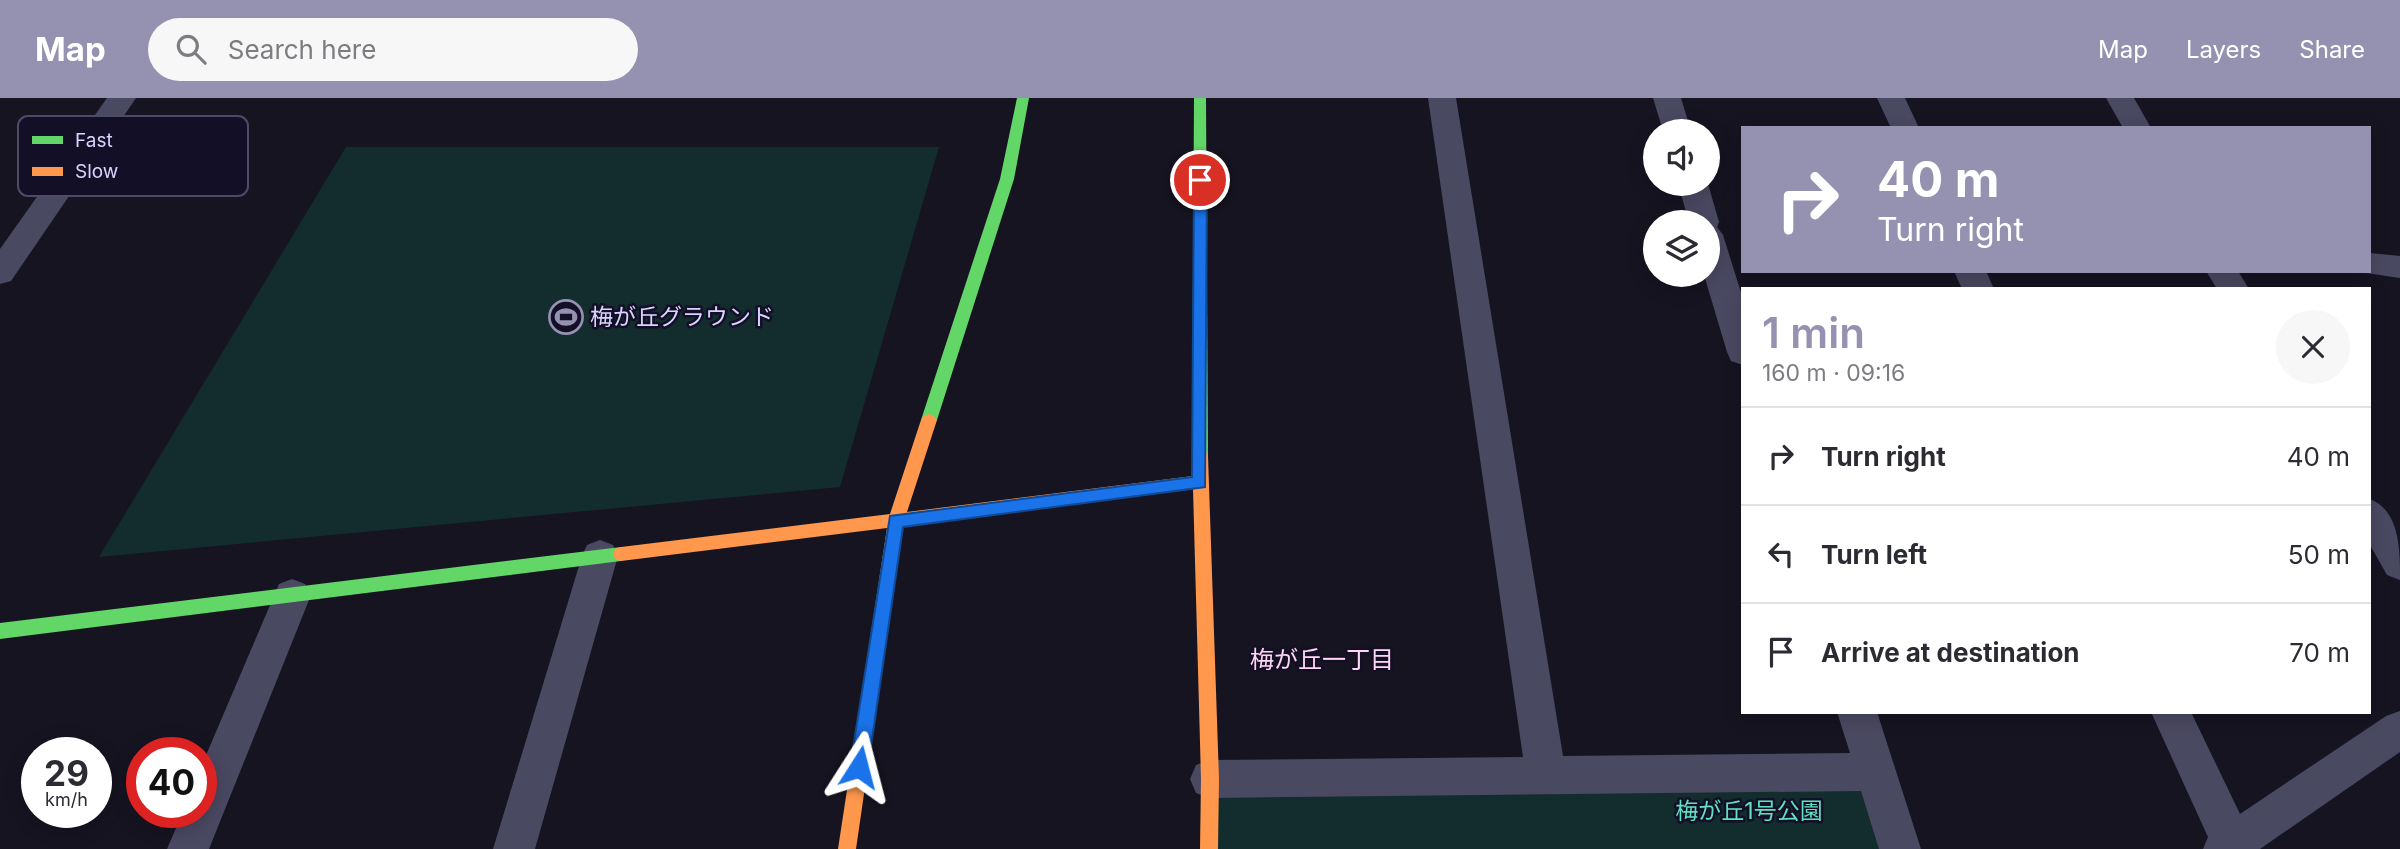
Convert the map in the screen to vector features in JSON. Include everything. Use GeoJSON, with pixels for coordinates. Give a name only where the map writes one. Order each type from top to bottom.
{"type":"FeatureCollection","features":[{"type":"Feature","properties":{"kind":"street"},"geometry":{"type":"LineString","coordinates":[[109,116],[122,98]]}},
{"type":"Feature","properties":{"kind":"street"},"geometry":{"type":"LineString","coordinates":[[847,849],[896,521],[1007,179],[1023,98]]}},
{"type":"Feature","properties":{"kind":"street"},"geometry":{"type":"LineString","coordinates":[[1200,98],[1200,482],[1210,779],[1209,849]]}},
{"type":"Feature","properties":{"kind":"street"},"geometry":{"type":"LineString","coordinates":[[1442,98],[1546,776]]}},
{"type":"Feature","properties":{"kind":"street"},"geometry":{"type":"LineString","coordinates":[[1667,98],[1673,119]]}},
{"type":"Feature","properties":{"kind":"street"},"geometry":{"type":"LineString","coordinates":[[1891,98],[1904,126]]}},
{"type":"Feature","properties":{"kind":"street"},"geometry":{"type":"LineString","coordinates":[[2120,98],[2136,126]]}},
{"type":"Feature","properties":{"kind":"street"},"geometry":{"type":"LineString","coordinates":[[0,272],[53,196]]}},
{"type":"Feature","properties":{"kind":"street"},"geometry":{"type":"LineString","coordinates":[[2371,264],[2400,267]]}},
{"type":"Feature","properties":{"kind":"street"},"geometry":{"type":"LineString","coordinates":[[1720,275],[1741,345]]}},
{"type":"Feature","properties":{"kind":"street"},"geometry":{"type":"LineString","coordinates":[[0,631],[1200,482]]}},
{"type":"Feature","properties":{"kind":"street"},"geometry":{"type":"LineString","coordinates":[[2371,516],[2400,564]]}},
{"type":"Feature","properties":{"kind":"street"},"geometry":{"type":"LineString","coordinates":[[514,849],[600,556]]}},
{"type":"Feature","properties":{"kind":"street"},"geometry":{"type":"LineString","coordinates":[[188,849],[292,595]]}},
{"type":"Feature","properties":{"kind":"street"},"geometry":{"type":"LineString","coordinates":[[1858,714],[1900,849]]}},
{"type":"Feature","properties":{"kind":"street"},"geometry":{"type":"LineString","coordinates":[[2172,714],[2230,847],[2400,729]]}},
{"type":"Feature","properties":{"kind":"street"},"geometry":{"type":"LineString","coordinates":[[1210,779],[1876,772]]}},
{"type":"Feature","properties":{"kind":"green space","name":"梅が丘グラウンド"},"geometry":{"type":"Polygon","coordinates":[[[346,147],[939,147],[840,487],[99,557],[346,147]]]}},
{"type":"Feature","properties":{"kind":"green space","name":"梅が丘1号公園"},"geometry":{"type":"Polygon","coordinates":[[[1876,772],[1900,849],[1209,849],[1210,779],[1876,772]]]}},
{"type":"Feature","properties":{"kind":"traffic: fast"},"geometry":{"type":"LineString","coordinates":[[929,420],[1007,179],[1023,98]]}},
{"type":"Feature","properties":{"kind":"traffic: fast"},"geometry":{"type":"LineString","coordinates":[[1200,98],[1200,456]]}},
{"type":"Feature","properties":{"kind":"traffic: fast"},"geometry":{"type":"LineString","coordinates":[[0,631],[621,554]]}},
{"type":"Feature","properties":{"kind":"traffic: slow"},"geometry":{"type":"LineString","coordinates":[[847,849],[896,521],[929,420]]}},
{"type":"Feature","properties":{"kind":"traffic: slow"},"geometry":{"type":"LineString","coordinates":[[1200,456],[1210,779],[1209,849]]}},
{"type":"Feature","properties":{"kind":"traffic: slow"},"geometry":{"type":"LineString","coordinates":[[621,554],[1200,482]]}},
{"type":"Feature","properties":{"kind":"place","name":"梅が丘グラウンド"},"geometry":{"type":"Point","coordinates":[566,317]}},
{"type":"Feature","properties":{"kind":"district","name":"梅が丘一丁目"},"geometry":{"type":"Point","coordinates":[1322,660]}},
{"type":"Feature","properties":{"kind":"route"},"geometry":{"type":"LineString","coordinates":[[859,767],[896,521],[1200,482],[1200,180]]}}]}
